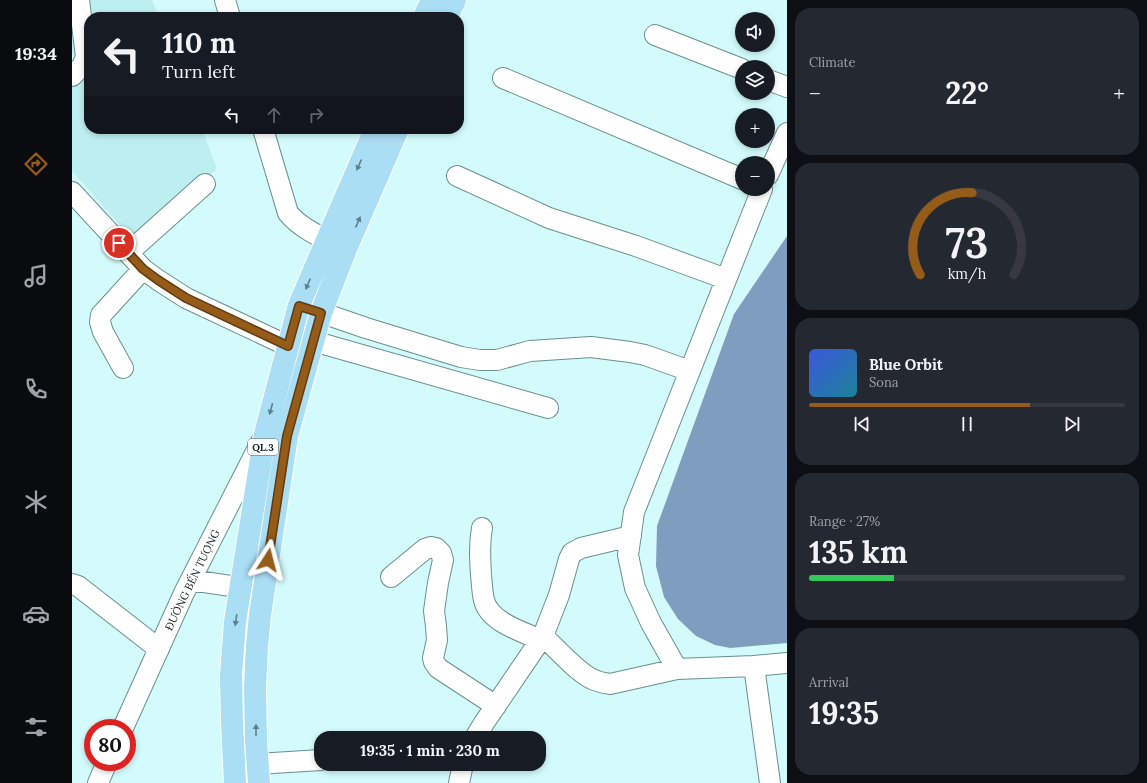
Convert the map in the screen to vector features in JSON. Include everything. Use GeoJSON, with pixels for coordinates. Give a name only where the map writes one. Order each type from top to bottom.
{"type":"FeatureCollection","features":[{"type":"Feature","properties":{"kind":"highway"},"geometry":{"type":"LineString","coordinates":[[426,12],[432,0]]}},
{"type":"Feature","properties":{"kind":"highway"},"geometry":{"type":"LineString","coordinates":[[449,12],[454,0]]}},
{"type":"Feature","properties":{"kind":"highway","name":"QL.3"},"geometry":{"type":"LineString","coordinates":[[235,783],[231,675],[235,622],[265,434],[299,306],[373,134]]}},
{"type":"Feature","properties":{"kind":"highway","name":"QL.3"},"geometry":{"type":"LineString","coordinates":[[258,774],[255,696],[257,646],[287,436],[321,313],[346,249],[396,134]]}},
{"type":"Feature","properties":{"kind":"street"},"geometry":{"type":"LineString","coordinates":[[79,0],[84,33]]}},
{"type":"Feature","properties":{"kind":"street"},"geometry":{"type":"LineString","coordinates":[[225,0],[229,12]]}},
{"type":"Feature","properties":{"kind":"street"},"geometry":{"type":"LineString","coordinates":[[655,35],[735,67]]}},
{"type":"Feature","properties":{"kind":"street"},"geometry":{"type":"LineString","coordinates":[[72,76],[84,64]]}},
{"type":"Feature","properties":{"kind":"street"},"geometry":{"type":"LineString","coordinates":[[503,78],[735,176]]}},
{"type":"Feature","properties":{"kind":"street"},"geometry":{"type":"LineString","coordinates":[[775,83],[787,87]]}},
{"type":"Feature","properties":{"kind":"street"},"geometry":{"type":"LineString","coordinates":[[775,160],[787,133]]}},
{"type":"Feature","properties":{"kind":"street"},"geometry":{"type":"LineString","coordinates":[[264,134],[288,213],[302,227],[346,249]]}},
{"type":"Feature","properties":{"kind":"street"},"geometry":{"type":"LineString","coordinates":[[457,176],[549,218],[636,246],[726,279]]}},
{"type":"Feature","properties":{"kind":"street"},"geometry":{"type":"LineString","coordinates":[[128,253],[205,184]]}},
{"type":"Feature","properties":{"kind":"street"},"geometry":{"type":"LineString","coordinates":[[72,192],[143,269],[158,280],[186,298],[288,346]]}},
{"type":"Feature","properties":{"kind":"street"},"geometry":{"type":"LineString","coordinates":[[677,669],[651,623],[635,588],[628,554],[634,512],[759,196]]}},
{"type":"Feature","properties":{"kind":"street"},"geometry":{"type":"LineString","coordinates":[[123,368],[103,332],[100,322],[101,315],[143,269]]}},
{"type":"Feature","properties":{"kind":"street"},"geometry":{"type":"LineString","coordinates":[[299,306],[461,357],[480,360],[497,360],[530,351],[591,347],[638,353],[690,371]]}},
{"type":"Feature","properties":{"kind":"street"},"geometry":{"type":"LineString","coordinates":[[313,341],[548,408]]}},
{"type":"Feature","properties":{"kind":"street","name":"ĐƯỜNG BẾN TƯỢNG"},"geometry":{"type":"LineString","coordinates":[[127,719],[191,580],[265,434]]}},
{"type":"Feature","properties":{"kind":"street"},"geometry":{"type":"LineString","coordinates":[[482,528],[480,538],[480,560],[484,601],[491,612],[505,624],[542,638],[591,679],[610,684],[677,669],[787,663]]}},
{"type":"Feature","properties":{"kind":"street"},"geometry":{"type":"LineString","coordinates":[[480,731],[542,638],[559,595],[572,553],[581,548],[631,536]]}},
{"type":"Feature","properties":{"kind":"street"},"geometry":{"type":"LineString","coordinates":[[391,577],[425,549],[431,547],[439,550],[443,560],[434,611],[437,640],[433,658],[434,662],[438,668],[496,706]]}},
{"type":"Feature","properties":{"kind":"street"},"geometry":{"type":"LineString","coordinates":[[191,580],[264,591]]}},
{"type":"Feature","properties":{"kind":"street"},"geometry":{"type":"LineString","coordinates":[[72,584],[78,586],[159,649]]}},
{"type":"Feature","properties":{"kind":"street"},"geometry":{"type":"LineString","coordinates":[[754,666],[775,781]]}},
{"type":"Feature","properties":{"kind":"street"},"geometry":{"type":"LineString","coordinates":[[258,774],[314,762]]}},
{"type":"Feature","properties":{"kind":"street"},"geometry":{"type":"LineString","coordinates":[[98,783],[103,771]]}},
{"type":"Feature","properties":{"kind":"street"},"geometry":{"type":"LineString","coordinates":[[459,783],[462,771]]}},
{"type":"Feature","properties":{"kind":"shaded area"},"geometry":{"type":"Polygon","coordinates":[[[72,0],[152,0],[157,12],[84,12],[84,134],[204,134],[217,169],[133,240],[72,171],[72,68],[75,65],[72,49],[72,0]]]}},
{"type":"Feature","properties":{"kind":"shaded area"},"geometry":{"type":"Polygon","coordinates":[[[787,236],[787,643],[730,648],[715,645],[696,636],[678,619],[664,597],[656,566],[657,526],[734,314],[787,236]]]}},
{"type":"Feature","properties":{"kind":"route"},"geometry":{"type":"LineString","coordinates":[[119,243],[143,269],[186,298],[288,346],[299,306],[321,313],[287,436],[268,560]]}}]}
